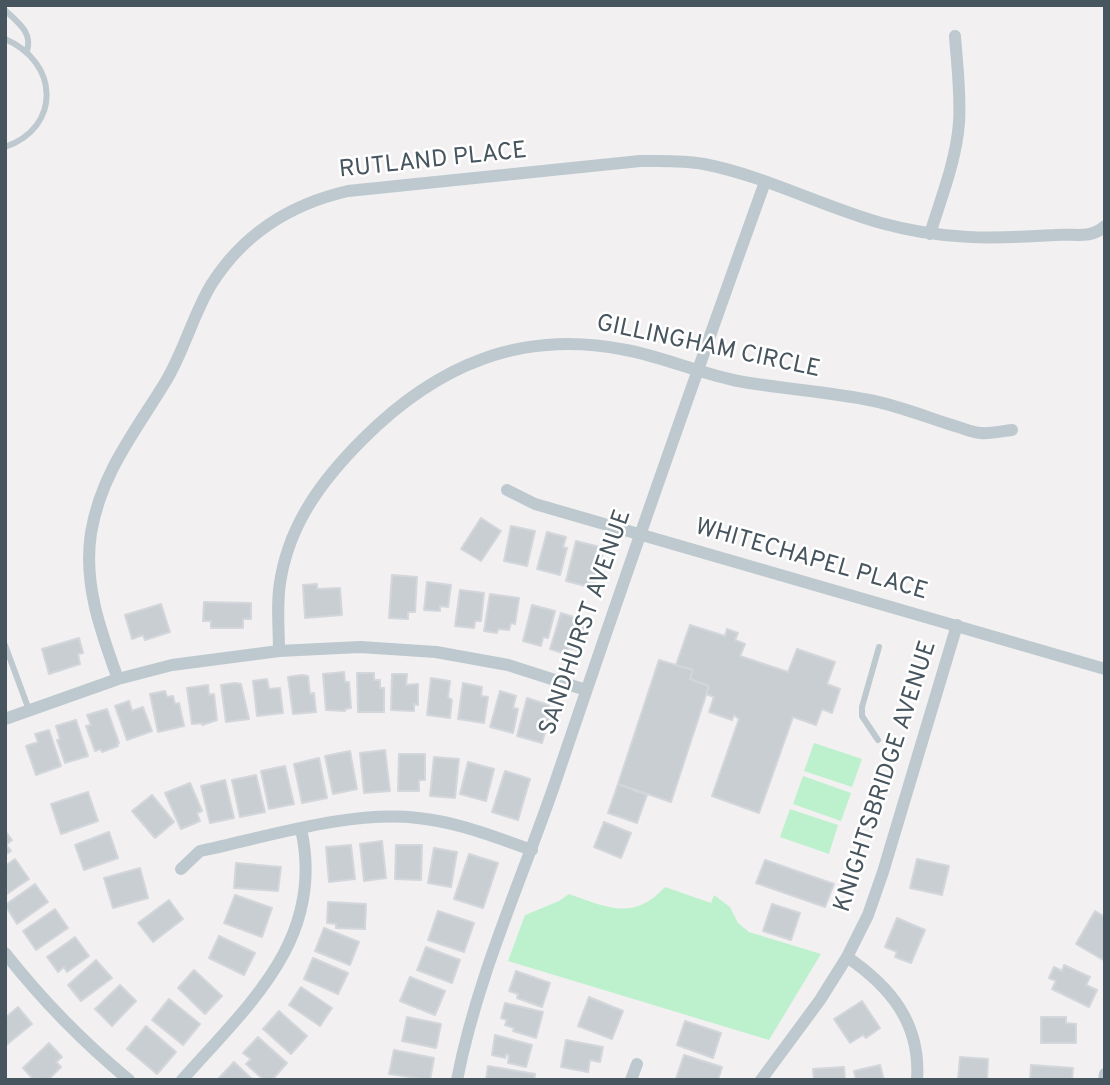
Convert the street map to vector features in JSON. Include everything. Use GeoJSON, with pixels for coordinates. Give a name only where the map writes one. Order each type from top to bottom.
{"type":"FeatureCollection","features":[{"type":"Feature","properties":{"kind":"street"},"geometry":{"type":"LineString","coordinates":[[930,234],[959,125],[955,36]]}},
{"type":"Feature","properties":{"kind":"street","name":"RUTLAND PLACE"},"geometry":{"type":"LineString","coordinates":[[118,679],[97,620],[90,580],[91,535],[100,493],[118,455],[170,374],[211,286],[233,256],[262,229],[304,204],[348,191],[671,160],[701,164],[765,182],[880,223],[930,234],[1003,239],[1059,234],[1083,236],[1100,231],[1105,226]]}},
{"type":"Feature","properties":{"kind":"street","name":"SANDHURST AVENUE"},"geometry":{"type":"LineString","coordinates":[[457,1080],[479,991],[532,850],[639,535],[765,182]]}},
{"type":"Feature","properties":{"kind":"street","name":"GILLINGHAM CIRCLE"},"geometry":{"type":"LineString","coordinates":[[279,651],[280,579],[287,550],[316,491],[335,467],[387,415],[418,390],[453,370],[486,356],[524,346],[557,343],[626,349],[736,380],[875,401],[980,433],[1012,430]]}},
{"type":"Feature","properties":{"kind":"street","name":"WHITECHAPEL PLACE"},"geometry":{"type":"LineString","coordinates":[[507,490],[535,504],[1105,669]]}},
{"type":"Feature","properties":{"kind":"street","name":"KNIGHTSBRIDGE AVENUE"},"geometry":{"type":"LineString","coordinates":[[761,1080],[820,1000],[847,957],[868,915],[957,625]]}},
{"type":"Feature","properties":{"kind":"street"},"geometry":{"type":"LineString","coordinates":[[5,719],[118,679],[172,664],[279,651],[360,647],[436,652],[508,665],[586,690]]}},
{"type":"Feature","properties":{"kind":"street"},"geometry":{"type":"LineString","coordinates":[[181,869],[200,851],[364,818],[418,818],[467,827],[532,850]]}},
{"type":"Feature","properties":{"kind":"street"},"geometry":{"type":"LineString","coordinates":[[182,1080],[265,986],[286,953],[299,921],[305,891],[304,840],[301,829]]}},
{"type":"Feature","properties":{"kind":"street"},"geometry":{"type":"LineString","coordinates":[[5,953],[93,1050],[129,1080]]}},
{"type":"Feature","properties":{"kind":"street"},"geometry":{"type":"LineString","coordinates":[[847,957],[892,994],[905,1016],[914,1042],[918,1080]]}},
{"type":"Feature","properties":{"kind":"street"},"geometry":{"type":"LineString","coordinates":[[631,1080],[637,1064]]}},
{"type":"Feature","properties":{"kind":"street"},"geometry":{"type":"LineString","coordinates":[[1104,1080],[1105,1074]]}},
{"type":"Feature","properties":{"kind":"lane"},"geometry":{"type":"LineString","coordinates":[[5,10],[26,31],[30,42],[27,51]]}},
{"type":"Feature","properties":{"kind":"lane"},"geometry":{"type":"LineString","coordinates":[[5,39],[21,46],[35,59],[44,76],[47,95],[43,114],[33,130],[18,142],[5,147]]}},
{"type":"Feature","properties":{"kind":"lane"},"geometry":{"type":"LineString","coordinates":[[5,645],[29,710]]}},
{"type":"Feature","properties":{"kind":"lane"},"geometry":{"type":"LineString","coordinates":[[878,740],[862,716],[862,707],[879,647]]}},
{"type":"Feature","properties":{"kind":"green space"},"geometry":{"type":"Polygon","coordinates":[[[814,743],[862,759],[852,787],[804,771],[814,743]]]}},
{"type":"Feature","properties":{"kind":"green space"},"geometry":{"type":"Polygon","coordinates":[[[803,776],[851,793],[841,821],[793,804],[803,776]]]}},
{"type":"Feature","properties":{"kind":"green space"},"geometry":{"type":"Polygon","coordinates":[[[790,809],[838,825],[829,854],[780,837],[790,809]]]}},
{"type":"Feature","properties":{"kind":"green space"},"geometry":{"type":"Polygon","coordinates":[[[665,887],[711,903],[714,895],[730,907],[738,923],[749,932],[821,954],[769,1040],[508,961],[525,915],[569,894],[619,909],[642,905],[665,887]]]}},
{"type":"Feature","properties":{"kind":"building"},"geometry":{"type":"Polygon","coordinates":[[[481,518],[501,531],[481,561],[461,549],[481,518]]]}},
{"type":"Feature","properties":{"kind":"building"},"geometry":{"type":"Polygon","coordinates":[[[511,526],[535,531],[527,566],[504,561],[511,526]]]}},
{"type":"Feature","properties":{"kind":"building"},"geometry":{"type":"Polygon","coordinates":[[[547,532],[566,537],[563,547],[567,548],[560,575],[537,569],[547,532]]]}},
{"type":"Feature","properties":{"kind":"building"},"geometry":{"type":"Polygon","coordinates":[[[576,541],[604,548],[594,588],[566,581],[576,541]]]}},
{"type":"Feature","properties":{"kind":"building"},"geometry":{"type":"Polygon","coordinates":[[[392,575],[417,577],[415,612],[408,612],[408,619],[389,618],[392,575]]]}},
{"type":"Feature","properties":{"kind":"building"},"geometry":{"type":"Polygon","coordinates":[[[427,582],[451,585],[448,607],[440,606],[440,611],[424,610],[427,582]]]}},
{"type":"Feature","properties":{"kind":"building"},"geometry":{"type":"Polygon","coordinates":[[[317,584],[317,589],[340,588],[342,615],[305,618],[303,585],[317,584]]]}},
{"type":"Feature","properties":{"kind":"building"},"geometry":{"type":"Polygon","coordinates":[[[460,590],[484,593],[481,621],[475,621],[474,628],[455,626],[460,590]]]}},
{"type":"Feature","properties":{"kind":"building"},"geometry":{"type":"Polygon","coordinates":[[[490,594],[519,598],[515,624],[511,623],[509,630],[498,629],[497,633],[484,631],[490,594]]]}},
{"type":"Feature","properties":{"kind":"building"},"geometry":{"type":"Polygon","coordinates":[[[204,602],[251,603],[251,619],[243,619],[243,628],[211,628],[211,621],[203,621],[204,602]]]}},
{"type":"Feature","properties":{"kind":"building"},"geometry":{"type":"Polygon","coordinates":[[[161,604],[170,632],[145,640],[143,635],[132,639],[125,615],[161,604]]]}},
{"type":"Feature","properties":{"kind":"building"},"geometry":{"type":"Polygon","coordinates":[[[532,605],[555,611],[548,638],[543,637],[541,646],[523,641],[532,605]]]}},
{"type":"Feature","properties":{"kind":"building"},"geometry":{"type":"Polygon","coordinates":[[[561,613],[586,621],[577,650],[568,648],[566,654],[550,649],[561,613]]]}},
{"type":"Feature","properties":{"kind":"building"},"geometry":{"type":"Polygon","coordinates":[[[690,625],[725,636],[727,629],[738,633],[735,640],[745,644],[740,656],[788,672],[797,649],[835,662],[827,684],[840,689],[832,713],[822,709],[816,725],[793,717],[759,813],[712,796],[739,719],[734,715],[732,720],[709,712],[714,697],[706,694],[709,686],[690,679],[693,670],[676,665],[690,625]]]}},
{"type":"Feature","properties":{"kind":"building"},"geometry":{"type":"Polygon","coordinates":[[[79,638],[83,653],[78,654],[80,664],[49,674],[42,649],[79,638]]]}},
{"type":"Feature","properties":{"kind":"building"},"geometry":{"type":"Polygon","coordinates":[[[659,660],[693,670],[690,679],[709,686],[671,802],[618,784],[659,660]]]}},
{"type":"Feature","properties":{"kind":"building"},"geometry":{"type":"Polygon","coordinates":[[[344,672],[345,682],[349,682],[351,708],[345,711],[326,710],[323,674],[344,672]]]}},
{"type":"Feature","properties":{"kind":"building"},"geometry":{"type":"Polygon","coordinates":[[[357,673],[374,673],[374,680],[380,680],[380,688],[384,688],[384,712],[358,712],[357,673]]]}},
{"type":"Feature","properties":{"kind":"building"},"geometry":{"type":"Polygon","coordinates":[[[392,674],[407,674],[406,685],[418,684],[418,705],[414,704],[414,711],[391,710],[392,674]]]}},
{"type":"Feature","properties":{"kind":"building"},"geometry":{"type":"Polygon","coordinates":[[[308,676],[310,694],[314,693],[316,712],[293,714],[288,677],[308,676]]]}},
{"type":"Feature","properties":{"kind":"building"},"geometry":{"type":"Polygon","coordinates":[[[431,678],[450,681],[450,718],[427,715],[431,678]]]}},
{"type":"Feature","properties":{"kind":"building"},"geometry":{"type":"Polygon","coordinates":[[[267,679],[269,689],[280,688],[283,713],[257,716],[253,681],[267,679]]]}},
{"type":"Feature","properties":{"kind":"building"},"geometry":{"type":"Polygon","coordinates":[[[463,683],[482,687],[481,696],[488,697],[484,723],[458,719],[463,683]]]}},
{"type":"Feature","properties":{"kind":"building"},"geometry":{"type":"Polygon","coordinates":[[[241,684],[249,719],[226,722],[221,685],[241,684]]]}},
{"type":"Feature","properties":{"kind":"building"},"geometry":{"type":"Polygon","coordinates":[[[208,685],[209,695],[214,694],[217,720],[202,725],[192,724],[187,688],[208,685]]]}},
{"type":"Feature","properties":{"kind":"building"},"geometry":{"type":"Polygon","coordinates":[[[165,691],[167,697],[173,696],[175,704],[179,703],[184,726],[158,732],[150,694],[165,691]]]}},
{"type":"Feature","properties":{"kind":"building"},"geometry":{"type":"Polygon","coordinates":[[[500,691],[516,696],[513,708],[518,709],[513,733],[490,727],[500,691]]]}},
{"type":"Feature","properties":{"kind":"building"},"geometry":{"type":"Polygon","coordinates":[[[527,698],[549,705],[545,718],[549,719],[542,743],[517,736],[527,698]]]}},
{"type":"Feature","properties":{"kind":"building"},"geometry":{"type":"Polygon","coordinates":[[[129,701],[132,711],[143,707],[152,731],[127,740],[115,706],[129,701]]]}},
{"type":"Feature","properties":{"kind":"building"},"geometry":{"type":"Polygon","coordinates":[[[107,709],[119,743],[118,746],[102,752],[101,749],[95,751],[86,726],[91,725],[87,715],[107,709]]]}},
{"type":"Feature","properties":{"kind":"building"},"geometry":{"type":"Polygon","coordinates":[[[76,720],[88,756],[65,763],[57,740],[60,739],[56,726],[76,720]]]}},
{"type":"Feature","properties":{"kind":"building"},"geometry":{"type":"Polygon","coordinates":[[[49,730],[61,766],[36,775],[26,746],[38,742],[35,734],[49,730]]]}},
{"type":"Feature","properties":{"kind":"building"},"geometry":{"type":"Polygon","coordinates":[[[385,750],[390,791],[364,793],[360,753],[385,750]]]}},
{"type":"Feature","properties":{"kind":"building"},"geometry":{"type":"Polygon","coordinates":[[[350,751],[357,789],[333,794],[325,756],[350,751]]]}},
{"type":"Feature","properties":{"kind":"building"},"geometry":{"type":"Polygon","coordinates":[[[399,754],[425,754],[425,780],[419,780],[419,791],[398,791],[399,754]]]}},
{"type":"Feature","properties":{"kind":"building"},"geometry":{"type":"Polygon","coordinates":[[[434,757],[459,759],[455,798],[430,796],[434,757]]]}},
{"type":"Feature","properties":{"kind":"building"},"geometry":{"type":"Polygon","coordinates":[[[319,758],[327,798],[302,803],[294,764],[319,758]]]}},
{"type":"Feature","properties":{"kind":"building"},"geometry":{"type":"Polygon","coordinates":[[[468,762],[494,769],[486,801],[460,794],[468,762]]]}},
{"type":"Feature","properties":{"kind":"building"},"geometry":{"type":"Polygon","coordinates":[[[285,766],[294,804],[269,809],[261,771],[285,766]]]}},
{"type":"Feature","properties":{"kind":"building"},"geometry":{"type":"Polygon","coordinates":[[[505,771],[530,779],[518,820],[492,812],[505,771]]]}},
{"type":"Feature","properties":{"kind":"building"},"geometry":{"type":"Polygon","coordinates":[[[256,775],[265,812],[240,817],[232,780],[256,775]]]}},
{"type":"Feature","properties":{"kind":"building"},"geometry":{"type":"Polygon","coordinates":[[[225,780],[234,818],[210,823],[201,786],[225,780]]]}},
{"type":"Feature","properties":{"kind":"building"},"geometry":{"type":"Polygon","coordinates":[[[190,783],[202,811],[197,813],[200,821],[181,829],[165,793],[190,783]]]}},
{"type":"Feature","properties":{"kind":"building"},"geometry":{"type":"Polygon","coordinates":[[[618,784],[647,795],[637,823],[608,813],[618,784]]]}},
{"type":"Feature","properties":{"kind":"building"},"geometry":{"type":"Polygon","coordinates":[[[88,792],[98,821],[61,834],[51,804],[88,792]]]}},
{"type":"Feature","properties":{"kind":"building"},"geometry":{"type":"Polygon","coordinates":[[[152,795],[174,822],[155,838],[132,811],[152,795]]]}},
{"type":"Feature","properties":{"kind":"building"},"geometry":{"type":"Polygon","coordinates":[[[604,822],[631,833],[621,858],[594,847],[604,822]]]}},
{"type":"Feature","properties":{"kind":"building"},"geometry":{"type":"Polygon","coordinates":[[[6,832],[12,840],[6,845],[11,851],[5,855],[6,832]]]}},
{"type":"Feature","properties":{"kind":"building"},"geometry":{"type":"Polygon","coordinates":[[[109,832],[118,858],[84,870],[75,845],[109,832]]]}},
{"type":"Feature","properties":{"kind":"building"},"geometry":{"type":"Polygon","coordinates":[[[382,841],[386,878],[364,881],[360,844],[382,841]]]}},
{"type":"Feature","properties":{"kind":"building"},"geometry":{"type":"Polygon","coordinates":[[[351,845],[355,879],[329,882],[326,847],[351,845]]]}},
{"type":"Feature","properties":{"kind":"building"},"geometry":{"type":"Polygon","coordinates":[[[396,845],[422,845],[421,880],[395,879],[396,845]]]}},
{"type":"Feature","properties":{"kind":"building"},"geometry":{"type":"Polygon","coordinates":[[[434,848],[457,852],[451,887],[428,883],[434,848]]]}},
{"type":"Feature","properties":{"kind":"building"},"geometry":{"type":"Polygon","coordinates":[[[469,854],[498,863],[483,908],[454,899],[469,854]]]}},
{"type":"Feature","properties":{"kind":"building"},"geometry":{"type":"Polygon","coordinates":[[[15,859],[29,879],[7,894],[5,866],[15,859]]]}},
{"type":"Feature","properties":{"kind":"building"},"geometry":{"type":"Polygon","coordinates":[[[917,859],[949,866],[942,895],[910,888],[917,859]]]}},
{"type":"Feature","properties":{"kind":"building"},"geometry":{"type":"Polygon","coordinates":[[[765,860],[834,884],[825,907],[756,883],[765,860]]]}},
{"type":"Feature","properties":{"kind":"building"},"geometry":{"type":"Polygon","coordinates":[[[236,863],[281,867],[278,891],[234,888],[236,863]]]}},
{"type":"Feature","properties":{"kind":"building"},"geometry":{"type":"Polygon","coordinates":[[[140,868],[148,898],[113,908],[104,878],[140,868]]]}},
{"type":"Feature","properties":{"kind":"building"},"geometry":{"type":"Polygon","coordinates":[[[35,884],[48,902],[17,924],[5,905],[35,884]]]}},
{"type":"Feature","properties":{"kind":"building"},"geometry":{"type":"Polygon","coordinates":[[[235,895],[272,908],[262,937],[224,923],[235,895]]]}},
{"type":"Feature","properties":{"kind":"building"},"geometry":{"type":"Polygon","coordinates":[[[169,900],[183,919],[153,942],[138,923],[169,900]]]}},
{"type":"Feature","properties":{"kind":"building"},"geometry":{"type":"Polygon","coordinates":[[[328,902],[366,904],[365,929],[336,928],[336,924],[327,923],[328,902]]]}},
{"type":"Feature","properties":{"kind":"building"},"geometry":{"type":"Polygon","coordinates":[[[772,904],[800,913],[791,940],[763,931],[772,904]]]}},
{"type":"Feature","properties":{"kind":"building"},"geometry":{"type":"Polygon","coordinates":[[[55,909],[68,928],[36,950],[23,931],[55,909]]]}},
{"type":"Feature","properties":{"kind":"building"},"geometry":{"type":"Polygon","coordinates":[[[438,911],[474,923],[464,952],[428,940],[438,911]]]}},
{"type":"Feature","properties":{"kind":"building"},"geometry":{"type":"Polygon","coordinates":[[[1095,911],[1105,917],[1105,961],[1076,944],[1095,911]]]}},
{"type":"Feature","properties":{"kind":"building"},"geometry":{"type":"Polygon","coordinates":[[[897,918],[925,930],[911,963],[895,957],[897,952],[885,947],[897,918]]]}},
{"type":"Feature","properties":{"kind":"building"},"geometry":{"type":"Polygon","coordinates":[[[324,928],[359,942],[350,965],[315,951],[324,928]]]}},
{"type":"Feature","properties":{"kind":"building"},"geometry":{"type":"Polygon","coordinates":[[[219,936],[255,953],[244,975],[209,958],[219,936]]]}},
{"type":"Feature","properties":{"kind":"building"},"geometry":{"type":"Polygon","coordinates":[[[75,937],[89,956],[67,972],[64,967],[58,972],[47,957],[75,937]]]}},
{"type":"Feature","properties":{"kind":"building"},"geometry":{"type":"Polygon","coordinates":[[[426,947],[460,960],[452,983],[417,970],[426,947]]]}},
{"type":"Feature","properties":{"kind":"building"},"geometry":{"type":"Polygon","coordinates":[[[313,958],[348,973],[338,994],[304,979],[313,958]]]}},
{"type":"Feature","properties":{"kind":"building"},"geometry":{"type":"Polygon","coordinates":[[[96,960],[112,978],[81,1001],[68,985],[96,960]]]}},
{"type":"Feature","properties":{"kind":"building"},"geometry":{"type":"Polygon","coordinates":[[[1064,965],[1090,977],[1086,985],[1097,990],[1089,1007],[1052,989],[1056,981],[1049,978],[1054,967],[1062,971],[1064,965]]]}},
{"type":"Feature","properties":{"kind":"building"},"geometry":{"type":"Polygon","coordinates":[[[194,970],[222,996],[205,1014],[178,988],[194,970]]]}},
{"type":"Feature","properties":{"kind":"building"},"geometry":{"type":"Polygon","coordinates":[[[516,971],[550,983],[542,1007],[517,998],[518,994],[509,991],[516,971]]]}},
{"type":"Feature","properties":{"kind":"building"},"geometry":{"type":"Polygon","coordinates":[[[410,977],[445,991],[435,1015],[400,1001],[410,977]]]}},
{"type":"Feature","properties":{"kind":"building"},"geometry":{"type":"Polygon","coordinates":[[[120,985],[136,1001],[112,1026],[95,1009],[120,985]]]}},
{"type":"Feature","properties":{"kind":"building"},"geometry":{"type":"Polygon","coordinates":[[[301,987],[332,1008],[320,1026],[289,1005],[301,987]]]}},
{"type":"Feature","properties":{"kind":"building"},"geometry":{"type":"Polygon","coordinates":[[[589,997],[623,1011],[612,1039],[578,1026],[589,997]]]}},
{"type":"Feature","properties":{"kind":"building"},"geometry":{"type":"Polygon","coordinates":[[[169,999],[200,1024],[183,1045],[152,1020],[169,999]]]}},
{"type":"Feature","properties":{"kind":"building"},"geometry":{"type":"Polygon","coordinates":[[[862,1001],[880,1028],[866,1038],[863,1035],[850,1043],[834,1019],[862,1001]]]}},
{"type":"Feature","properties":{"kind":"building"},"geometry":{"type":"Polygon","coordinates":[[[505,1003],[543,1012],[536,1038],[513,1031],[514,1028],[505,1025],[507,1020],[501,1018],[505,1003]]]}},
{"type":"Feature","properties":{"kind":"building"},"geometry":{"type":"Polygon","coordinates":[[[18,1007],[32,1024],[5,1046],[5,1018],[18,1007]]]}},
{"type":"Feature","properties":{"kind":"building"},"geometry":{"type":"Polygon","coordinates":[[[279,1011],[307,1036],[291,1054],[263,1029],[279,1011]]]}},
{"type":"Feature","properties":{"kind":"building"},"geometry":{"type":"Polygon","coordinates":[[[407,1017],[441,1024],[436,1048],[402,1041],[407,1017]]]}},
{"type":"Feature","properties":{"kind":"building"},"geometry":{"type":"Polygon","coordinates":[[[1041,1017],[1066,1017],[1066,1023],[1076,1024],[1076,1043],[1041,1043],[1041,1017]]]}},
{"type":"Feature","properties":{"kind":"building"},"geometry":{"type":"Polygon","coordinates":[[[685,1021],[721,1033],[713,1058],[677,1045],[685,1021]]]}},
{"type":"Feature","properties":{"kind":"building"},"geometry":{"type":"Polygon","coordinates":[[[146,1026],[176,1052],[157,1074],[127,1049],[146,1026]]]}},
{"type":"Feature","properties":{"kind":"building"},"geometry":{"type":"Polygon","coordinates":[[[495,1035],[532,1045],[526,1067],[508,1063],[509,1055],[506,1054],[505,1058],[492,1055],[495,1035]]]}},
{"type":"Feature","properties":{"kind":"building"},"geometry":{"type":"Polygon","coordinates":[[[258,1037],[287,1063],[272,1080],[264,1080],[246,1064],[251,1059],[243,1053],[258,1037]]]}},
{"type":"Feature","properties":{"kind":"building"},"geometry":{"type":"Polygon","coordinates":[[[566,1040],[603,1047],[600,1062],[590,1060],[588,1072],[561,1067],[566,1040]]]}},
{"type":"Feature","properties":{"kind":"building"},"geometry":{"type":"Polygon","coordinates":[[[49,1043],[62,1057],[56,1062],[61,1067],[48,1080],[34,1080],[23,1068],[49,1043]]]}},
{"type":"Feature","properties":{"kind":"building"},"geometry":{"type":"Polygon","coordinates":[[[394,1050],[434,1058],[430,1080],[389,1074],[394,1050]]]}},
{"type":"Feature","properties":{"kind":"building"},"geometry":{"type":"Polygon","coordinates":[[[684,1055],[722,1067],[718,1080],[676,1079],[684,1055]]]}},
{"type":"Feature","properties":{"kind":"building"},"geometry":{"type":"Polygon","coordinates":[[[960,1057],[988,1059],[987,1080],[958,1080],[960,1057]]]}},
{"type":"Feature","properties":{"kind":"building"},"geometry":{"type":"Polygon","coordinates":[[[234,1062],[253,1080],[218,1079],[234,1062]]]}},
{"type":"Feature","properties":{"kind":"building"},"geometry":{"type":"Polygon","coordinates":[[[880,1065],[884,1080],[856,1080],[854,1071],[880,1065]]]}},
{"type":"Feature","properties":{"kind":"building"},"geometry":{"type":"Polygon","coordinates":[[[1031,1065],[1073,1068],[1072,1080],[1030,1080],[1031,1065]]]}},
{"type":"Feature","properties":{"kind":"building"},"geometry":{"type":"Polygon","coordinates":[[[488,1066],[535,1074],[534,1080],[486,1080],[488,1066]]]}},
{"type":"Feature","properties":{"kind":"building"},"geometry":{"type":"Polygon","coordinates":[[[844,1067],[845,1080],[814,1080],[813,1069],[844,1067]]]}}]}
